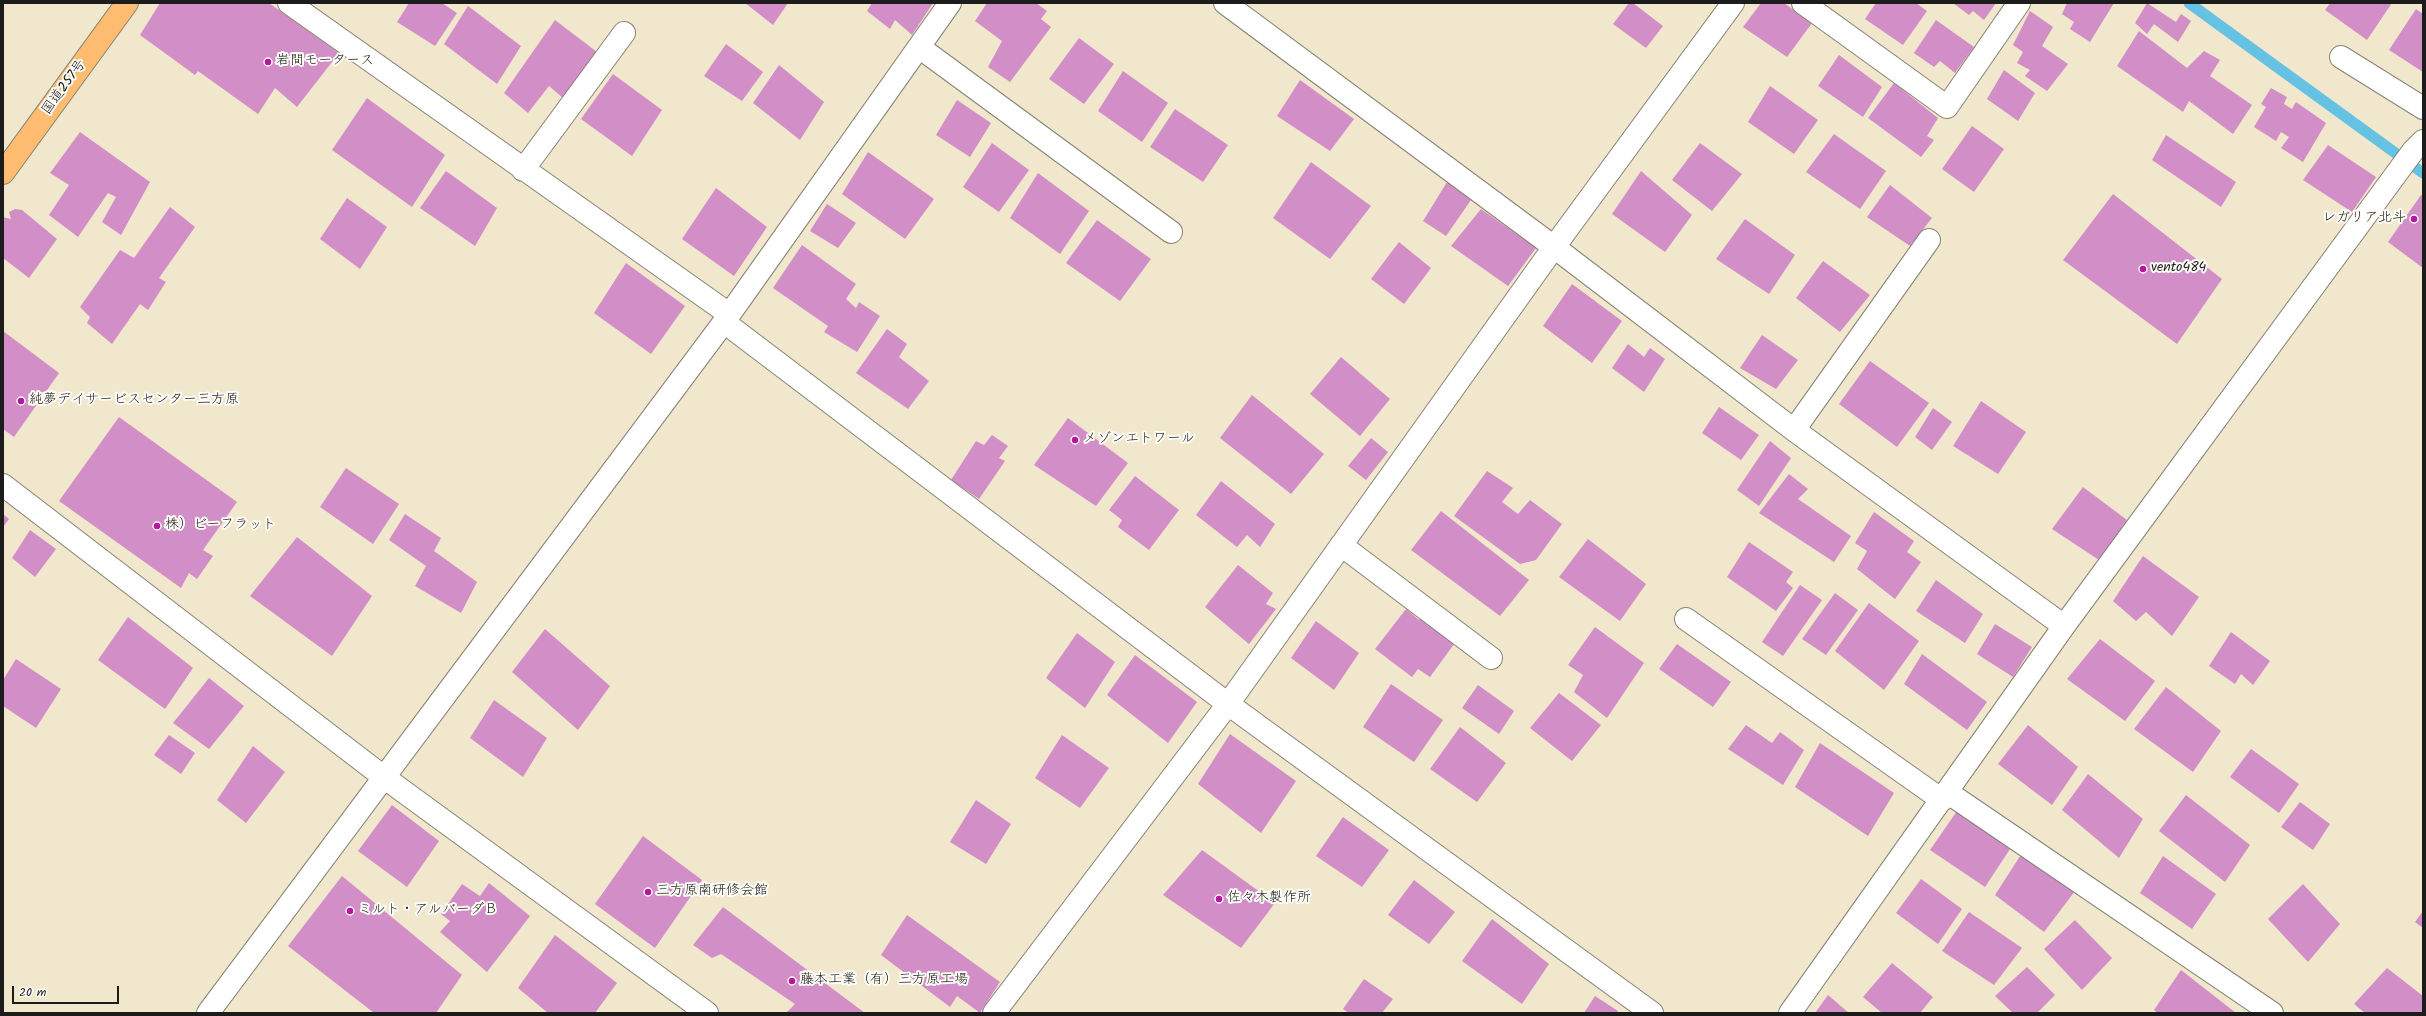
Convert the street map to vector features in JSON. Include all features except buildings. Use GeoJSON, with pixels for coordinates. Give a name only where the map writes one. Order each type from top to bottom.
{"type":"FeatureCollection","features":[{"type":"Feature","properties":{"kind":"highway","name":"国道257号"},"geometry":{"type":"LineString","coordinates":[[3,172],[126,3]]}},
{"type":"Feature","properties":{"kind":"street"},"geometry":{"type":"LineString","coordinates":[[289,3],[523,170],[726,318],[1228,704],[1652,1013]]}},
{"type":"Feature","properties":{"kind":"street"},"geometry":{"type":"LineString","coordinates":[[208,1013],[385,778],[726,318],[950,3]]}},
{"type":"Feature","properties":{"kind":"street"},"geometry":{"type":"LineString","coordinates":[[1225,3],[1554,247],[1794,430],[2064,626]]}},
{"type":"Feature","properties":{"kind":"street"},"geometry":{"type":"LineString","coordinates":[[994,1013],[1228,704],[1554,247],[1733,3]]}},
{"type":"Feature","properties":{"kind":"street"},"geometry":{"type":"LineString","coordinates":[[1803,3],[1947,106],[2019,3]]}},
{"type":"Feature","properties":{"kind":"street"},"geometry":{"type":"LineString","coordinates":[[523,170],[624,33]]}},
{"type":"Feature","properties":{"kind":"street"},"geometry":{"type":"LineString","coordinates":[[919,47],[1171,232]]}},
{"type":"Feature","properties":{"kind":"street"},"geometry":{"type":"LineString","coordinates":[[2341,57],[2423,108]]}},
{"type":"Feature","properties":{"kind":"street"},"geometry":{"type":"LineString","coordinates":[[1790,1013],[2064,626],[2418,146]]}},
{"type":"Feature","properties":{"kind":"street"},"geometry":{"type":"LineString","coordinates":[[1794,430],[1929,240]]}},
{"type":"Feature","properties":{"kind":"street"},"geometry":{"type":"LineString","coordinates":[[3,485],[385,778],[707,1013]]}},
{"type":"Feature","properties":{"kind":"street"},"geometry":{"type":"LineString","coordinates":[[1341,545],[1491,658]]}},
{"type":"Feature","properties":{"kind":"street"},"geometry":{"type":"LineString","coordinates":[[1686,619],[1945,796],[2272,1013]]}},
{"type":"Feature","properties":{"kind":"waterway"},"geometry":{"type":"LineString","coordinates":[[2189,3],[2423,173]]}},
{"type":"Feature","properties":{"kind":"place","name":"岩間モータース"},"geometry":{"type":"Point","coordinates":[268,62]}},
{"type":"Feature","properties":{"kind":"place","name":"レガリア北斗"},"geometry":{"type":"Point","coordinates":[2414,219]}},
{"type":"Feature","properties":{"kind":"place","name":"vento484"},"geometry":{"type":"Point","coordinates":[2143,269]}},
{"type":"Feature","properties":{"kind":"place","name":"純夢デイサービスセンター三方原"},"geometry":{"type":"Point","coordinates":[21,401]}},
{"type":"Feature","properties":{"kind":"place","name":"メゾンエトワール"},"geometry":{"type":"Point","coordinates":[1075,440]}},
{"type":"Feature","properties":{"kind":"place","name":"株）ビーフラット"},"geometry":{"type":"Point","coordinates":[157,526]}},
{"type":"Feature","properties":{"kind":"place","name":"三方原南研修会館"},"geometry":{"type":"Point","coordinates":[648,892]}},
{"type":"Feature","properties":{"kind":"place","name":"佐々木製作所"},"geometry":{"type":"Point","coordinates":[1219,899]}},
{"type":"Feature","properties":{"kind":"place","name":"ミルト・アルバーダＢ"},"geometry":{"type":"Point","coordinates":[350,911]}},
{"type":"Feature","properties":{"kind":"place","name":"藤本工業（有）三方原工場"},"geometry":{"type":"Point","coordinates":[792,981]}}]}
